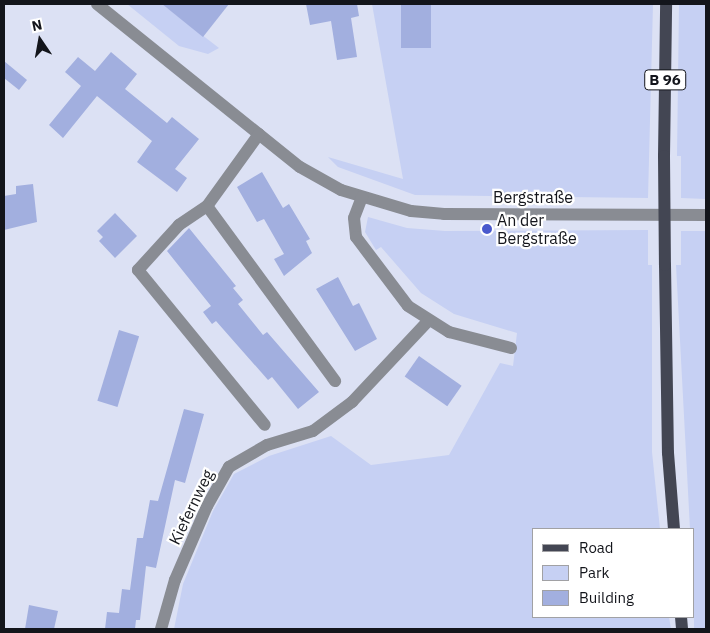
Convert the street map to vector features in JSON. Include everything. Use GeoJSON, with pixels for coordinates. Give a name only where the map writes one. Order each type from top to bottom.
{"type":"FeatureCollection","features":[{"type":"Feature","properties":{"kind":"main road","name":"B 96"},"geometry":{"type":"LineString","coordinates":[[666,4],[665,265],[668,453],[674,528]]}},
{"type":"Feature","properties":{"kind":"street","name":"Bergstraße"},"geometry":{"type":"LineString","coordinates":[[97,4],[300,167],[362,197],[411,211],[444,214],[706,215]]}},
{"type":"Feature","properties":{"kind":"street"},"geometry":{"type":"LineString","coordinates":[[258,134],[207,206],[179,225],[138,270],[265,425]]}},
{"type":"Feature","properties":{"kind":"street"},"geometry":{"type":"LineString","coordinates":[[362,197],[354,227],[361,248],[393,291],[428,321],[458,335],[511,348]]}},
{"type":"Feature","properties":{"kind":"street"},"geometry":{"type":"LineString","coordinates":[[207,206],[336,381]]}},
{"type":"Feature","properties":{"kind":"street","name":"Kiefernweg"},"geometry":{"type":"LineString","coordinates":[[161,629],[175,580],[207,506],[229,467],[267,444],[313,431],[352,402],[428,321]]}},
{"type":"Feature","properties":{"kind":"green space"},"geometry":{"type":"Polygon","coordinates":[[[127,4],[162,4],[219,48],[208,54],[179,46],[127,4]]]}},
{"type":"Feature","properties":{"kind":"green space"},"geometry":{"type":"Polygon","coordinates":[[[372,4],[653,4],[648,198],[415,195],[338,167],[328,157],[403,179],[372,4]]]}},
{"type":"Feature","properties":{"kind":"green space"},"geometry":{"type":"Polygon","coordinates":[[[679,4],[706,4],[706,199],[681,198],[681,156],[677,156],[679,4]]]}},
{"type":"Feature","properties":{"kind":"green space"},"geometry":{"type":"Polygon","coordinates":[[[368,217],[407,228],[445,231],[648,230],[648,265],[652,265],[652,452],[660,528],[532,528],[532,618],[669,618],[671,629],[174,629],[183,584],[213,511],[234,474],[269,456],[331,436],[371,465],[449,455],[500,363],[513,366],[517,333],[454,314],[421,293],[381,247],[376,250],[365,232],[368,217]]]}},
{"type":"Feature","properties":{"kind":"green space"},"geometry":{"type":"Polygon","coordinates":[[[681,231],[706,231],[706,629],[694,629],[695,528],[690,528],[676,265],[681,265],[681,231]]]}},
{"type":"Feature","properties":{"kind":"building"},"geometry":{"type":"Polygon","coordinates":[[[162,4],[229,4],[203,37],[162,4]]]}},
{"type":"Feature","properties":{"kind":"building"},"geometry":{"type":"Polygon","coordinates":[[[306,4],[357,4],[359,16],[351,18],[357,57],[337,60],[331,21],[310,25],[306,4]]]}},
{"type":"Feature","properties":{"kind":"building"},"geometry":{"type":"Polygon","coordinates":[[[401,4],[431,4],[431,48],[401,48],[401,4]]]}},
{"type":"Feature","properties":{"kind":"building"},"geometry":{"type":"Polygon","coordinates":[[[111,52],[137,74],[125,89],[167,123],[172,117],[199,139],[175,169],[187,178],[177,192],[137,162],[152,141],[97,96],[63,138],[49,125],[81,86],[65,72],[78,57],[95,71],[111,52]]]}},
{"type":"Feature","properties":{"kind":"building"},"geometry":{"type":"Polygon","coordinates":[[[4,61],[27,80],[19,90],[4,78],[4,61]]]}},
{"type":"Feature","properties":{"kind":"building"},"geometry":{"type":"Polygon","coordinates":[[[262,172],[283,208],[289,204],[310,239],[306,241],[312,253],[284,276],[274,259],[284,254],[264,219],[257,222],[237,187],[262,172]]]}},
{"type":"Feature","properties":{"kind":"building"},"geometry":{"type":"Polygon","coordinates":[[[33,184],[37,222],[4,230],[4,196],[16,194],[16,186],[33,184]]]}},
{"type":"Feature","properties":{"kind":"building"},"geometry":{"type":"Polygon","coordinates":[[[115,213],[137,236],[115,258],[99,241],[103,237],[97,231],[115,213]]]}},
{"type":"Feature","properties":{"kind":"building"},"geometry":{"type":"Polygon","coordinates":[[[189,228],[236,286],[233,288],[243,300],[238,304],[263,335],[267,332],[319,392],[298,409],[272,377],[268,380],[216,321],[212,324],[203,312],[211,306],[167,251],[189,228]]]}},
{"type":"Feature","properties":{"kind":"building"},"geometry":{"type":"Polygon","coordinates":[[[338,277],[353,306],[359,303],[377,339],[355,351],[316,289],[338,277]]]}},
{"type":"Feature","properties":{"kind":"building"},"geometry":{"type":"Polygon","coordinates":[[[119,330],[139,336],[117,407],[97,401],[119,330]]]}},
{"type":"Feature","properties":{"kind":"building"},"geometry":{"type":"Polygon","coordinates":[[[419,356],[462,386],[447,406],[405,376],[419,356]]]}},
{"type":"Feature","properties":{"kind":"building"},"geometry":{"type":"Polygon","coordinates":[[[184,409],[204,414],[185,483],[175,480],[156,568],[146,566],[140,620],[136,620],[135,629],[105,629],[107,612],[119,613],[122,589],[130,590],[137,538],[143,538],[150,500],[158,501],[184,409]]]}},
{"type":"Feature","properties":{"kind":"building"},"geometry":{"type":"Polygon","coordinates":[[[29,605],[58,611],[54,629],[25,629],[29,605]]]}},
{"type":"Feature","properties":{"kind":"place","name":"An der Bergstraße"},"geometry":{"type":"Point","coordinates":[487,229]}}]}
